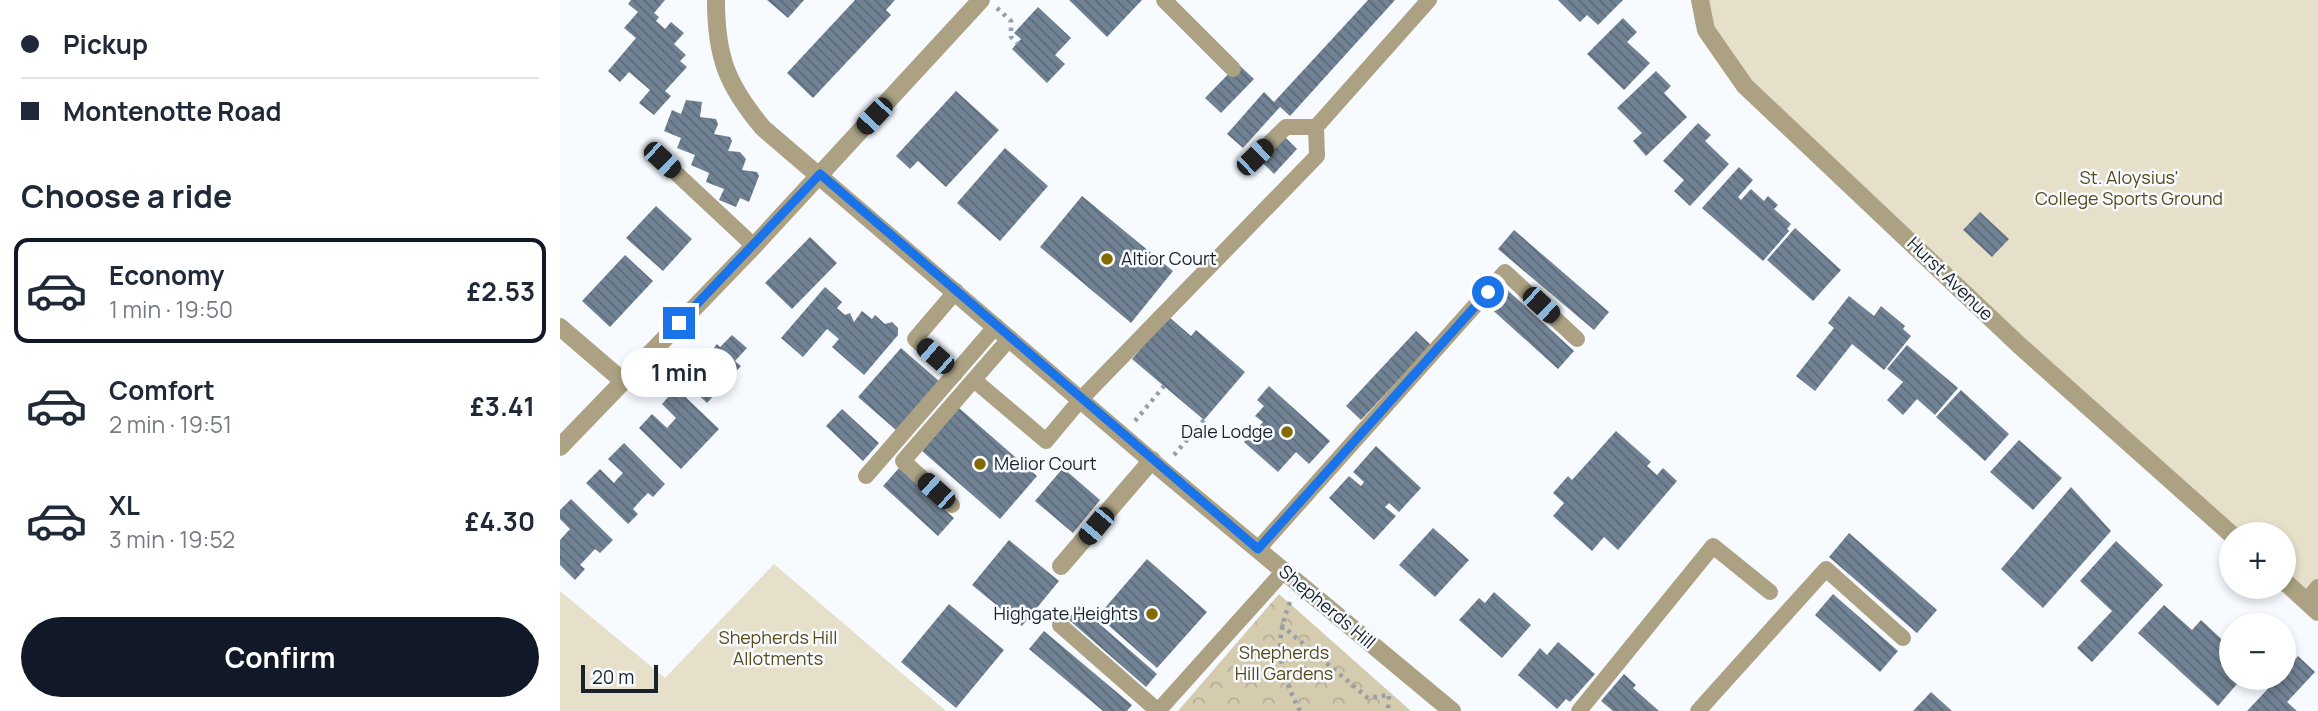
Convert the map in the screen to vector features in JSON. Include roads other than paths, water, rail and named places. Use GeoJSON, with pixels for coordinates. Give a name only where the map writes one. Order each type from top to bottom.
{"type":"FeatureCollection","features":[{"type":"Feature","properties":{"kind":"street","name":"Shepherds Hill"},"geometry":{"type":"LineString","coordinates":[[716,0],[722,62],[735,95],[763,128],[1157,465],[1452,711]]}},
{"type":"Feature","properties":{"kind":"street"},"geometry":{"type":"LineString","coordinates":[[560,447],[754,246],[981,0]]}},
{"type":"Feature","properties":{"kind":"street","name":"Hurst Avenue"},"geometry":{"type":"LineString","coordinates":[[1700,0],[1706,30],[1745,86],[2019,345],[2219,523]]}},
{"type":"Feature","properties":{"kind":"street"},"geometry":{"type":"LineString","coordinates":[[560,327],[623,382]]}},
{"type":"Feature","properties":{"kind":"street"},"geometry":{"type":"LineString","coordinates":[[1061,566],[1157,465]]}},
{"type":"Feature","properties":{"kind":"street"},"geometry":{"type":"LineString","coordinates":[[2296,589],[2314,600]]}},
{"type":"Feature","properties":{"kind":"lane"},"geometry":{"type":"LineString","coordinates":[[1164,0],[1233,69]]}},
{"type":"Feature","properties":{"kind":"lane"},"geometry":{"type":"LineString","coordinates":[[974,380],[1046,441],[1081,400],[1317,156],[1316,128],[1429,0]]}},
{"type":"Feature","properties":{"kind":"lane"},"geometry":{"type":"LineString","coordinates":[[1255,157],[1286,127],[1316,128]]}},
{"type":"Feature","properties":{"kind":"lane"},"geometry":{"type":"LineString","coordinates":[[662,160],[754,246]]}},
{"type":"Feature","properties":{"kind":"lane"},"geometry":{"type":"LineString","coordinates":[[1258,549],[1506,272],[1577,339]]}},
{"type":"Feature","properties":{"kind":"lane"},"geometry":{"type":"LineString","coordinates":[[955,374],[915,339],[956,291]]}},
{"type":"Feature","properties":{"kind":"lane"},"geometry":{"type":"LineString","coordinates":[[866,477],[996,326]]}},
{"type":"Feature","properties":{"kind":"lane"},"geometry":{"type":"LineString","coordinates":[[952,505],[903,461],[1010,338]]}},
{"type":"Feature","properties":{"kind":"lane"},"geometry":{"type":"LineString","coordinates":[[1579,711],[1713,546],[1770,592]]}},
{"type":"Feature","properties":{"kind":"lane"},"geometry":{"type":"LineString","coordinates":[[1698,711],[1826,569],[1903,638]]}},
{"type":"Feature","properties":{"kind":"lane"},"geometry":{"type":"LineString","coordinates":[[1060,625],[1158,711],[1284,571]]}},
{"type":"Feature","properties":{"kind":"place","name":"Altior Court"},"geometry":{"type":"Point","coordinates":[1107,259]}},
{"type":"Feature","properties":{"kind":"place","name":"Dale Lodge"},"geometry":{"type":"Point","coordinates":[1287,432]}},
{"type":"Feature","properties":{"kind":"place","name":"Melior Court"},"geometry":{"type":"Point","coordinates":[980,464]}},
{"type":"Feature","properties":{"kind":"place","name":"Highgate Heights"},"geometry":{"type":"Point","coordinates":[1152,614]}},
{"type":"Feature","properties":{"kind":"park label","name":"St. Aloysius' College Sports Ground"},"geometry":{"type":"Point","coordinates":[2129,188]}},
{"type":"Feature","properties":{"kind":"park label","name":"Shepherds Hill Allotments"},"geometry":{"type":"Point","coordinates":[778,648]}},
{"type":"Feature","properties":{"kind":"park label","name":"Shepherds Hill Gardens"},"geometry":{"type":"Point","coordinates":[1284,663]}}]}
